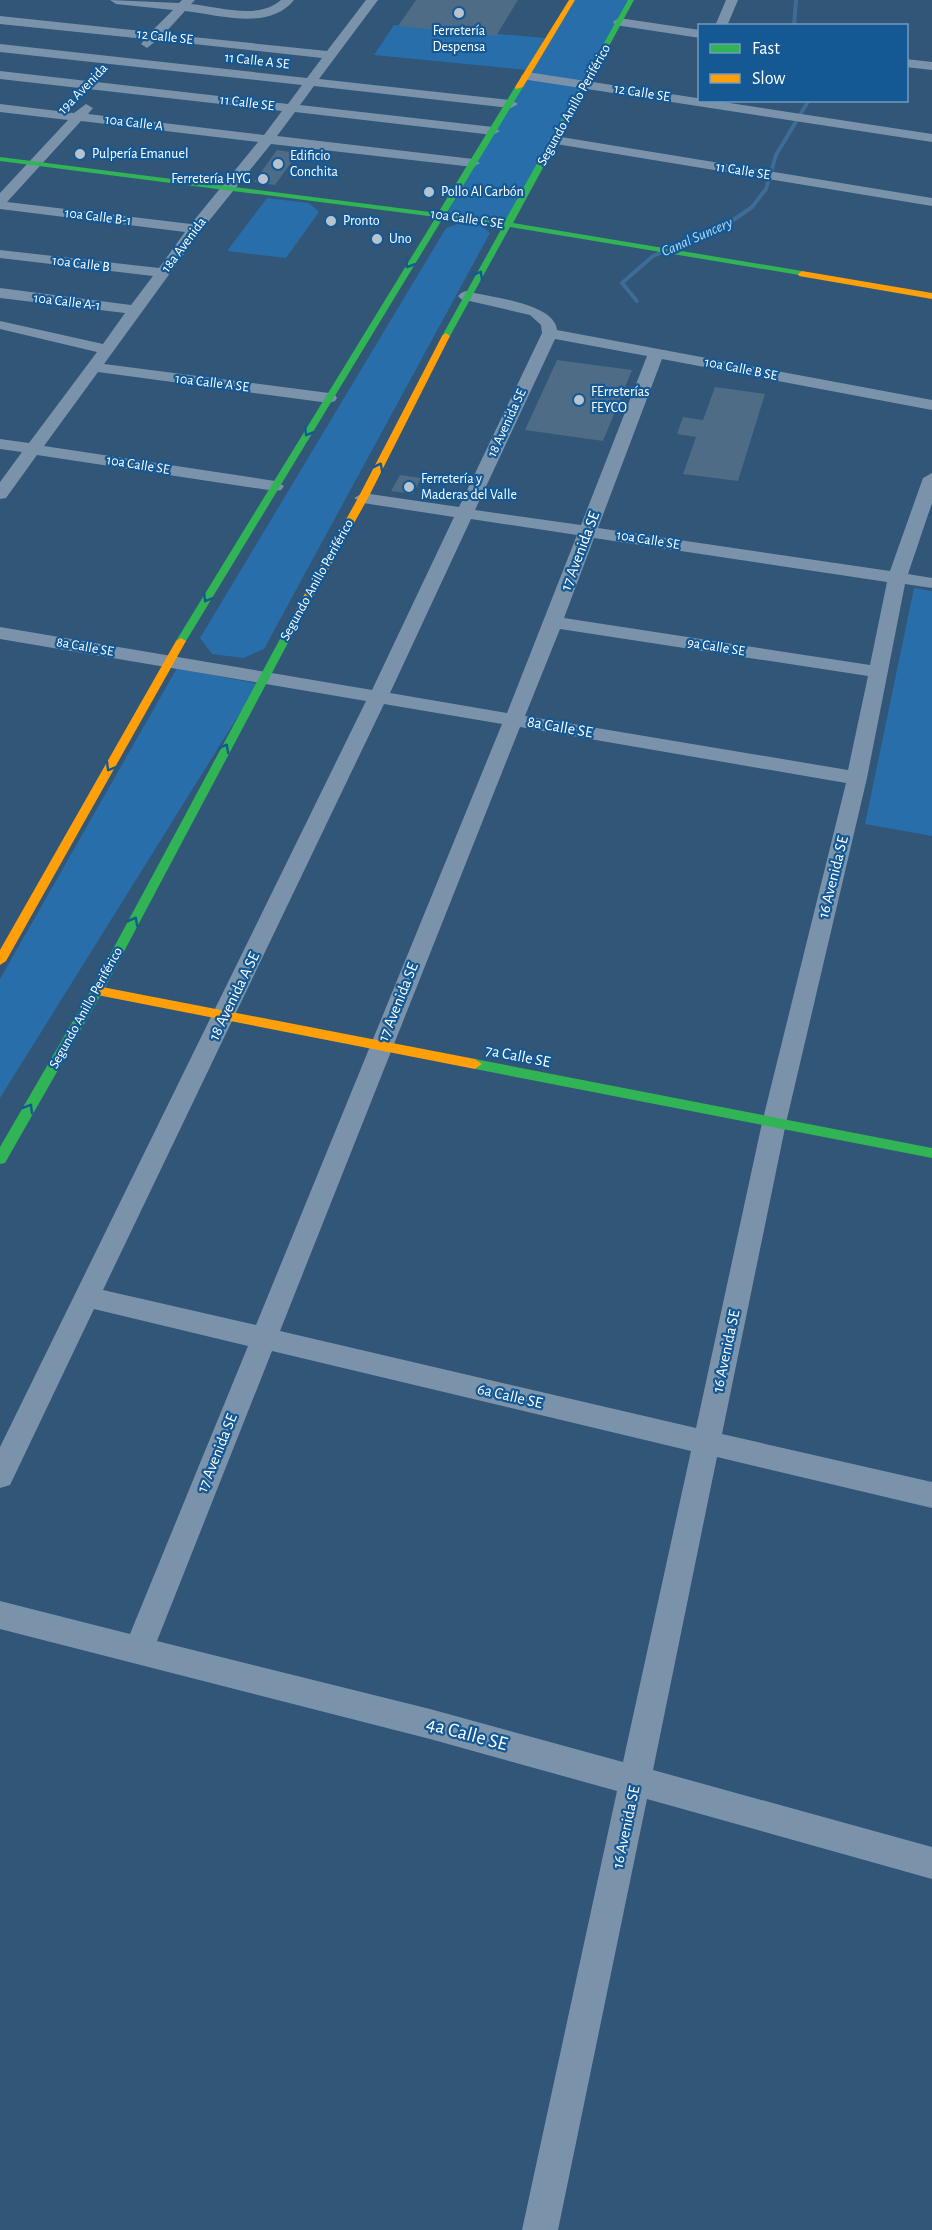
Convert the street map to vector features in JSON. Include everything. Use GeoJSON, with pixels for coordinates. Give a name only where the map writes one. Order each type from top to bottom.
{"type":"FeatureCollection","features":[{"type":"Feature","properties":{"kind":"main road"},"geometry":{"type":"LineString","coordinates":[[0,961],[171,661],[275,486],[440,215],[511,104],[572,0]]}},
{"type":"Feature","properties":{"kind":"main road","name":"Segundo Anillo Periférico"},"geometry":{"type":"LineString","coordinates":[[0,1159],[97,991],[263,677],[363,498],[466,296],[555,140],[630,0]]}},
{"type":"Feature","properties":{"kind":"main road","name":"10a Calle C SE"},"geometry":{"type":"LineString","coordinates":[[0,159],[230,186],[507,224],[932,296]]}},
{"type":"Feature","properties":{"kind":"main road","name":"7a Calle SE"},"geometry":{"type":"LineString","coordinates":[[97,991],[932,1153]]}},
{"type":"Feature","properties":{"kind":"street"},"geometry":{"type":"LineString","coordinates":[[116,0],[186,4],[267,15],[281,9],[288,0]]}},
{"type":"Feature","properties":{"kind":"street","name":"18a Avenida"},"geometry":{"type":"LineString","coordinates":[[0,494],[195,229],[268,139],[372,0]]}},
{"type":"Feature","properties":{"kind":"street"},"geometry":{"type":"LineString","coordinates":[[723,24],[732,0]]}},
{"type":"Feature","properties":{"kind":"street","name":"19a Avenida"},"geometry":{"type":"LineString","coordinates":[[0,203],[34,163],[186,4]]}},
{"type":"Feature","properties":{"kind":"street","name":"12 Calle SE"},"geometry":{"type":"LineString","coordinates":[[0,20],[330,55]]}},
{"type":"Feature","properties":{"kind":"street"},"geometry":{"type":"LineString","coordinates":[[619,22],[698,34]]}},
{"type":"Feature","properties":{"kind":"street","name":"11 Calle A SE"},"geometry":{"type":"LineString","coordinates":[[0,48],[511,104]]}},
{"type":"Feature","properties":{"kind":"street"},"geometry":{"type":"LineString","coordinates":[[908,63],[932,66]]}},
{"type":"Feature","properties":{"kind":"street","name":"11 Calle SE"},"geometry":{"type":"LineString","coordinates":[[0,75],[493,131]]}},
{"type":"Feature","properties":{"kind":"street","name":"12 Calle SE"},"geometry":{"type":"LineString","coordinates":[[527,76],[698,101]]}},
{"type":"Feature","properties":{"kind":"street","name":"12 Calle SE"},"geometry":{"type":"LineString","coordinates":[[701,102],[932,138]]}},
{"type":"Feature","properties":{"kind":"street","name":"10a Calle A"},"geometry":{"type":"LineString","coordinates":[[0,108],[473,163]]}},
{"type":"Feature","properties":{"kind":"street","name":"11 Calle SE"},"geometry":{"type":"LineString","coordinates":[[555,140],[932,202]]}},
{"type":"Feature","properties":{"kind":"street","name":"10a Calle B-1"},"geometry":{"type":"LineString","coordinates":[[0,203],[195,229]]}},
{"type":"Feature","properties":{"kind":"street","name":"10a Calle B"},"geometry":{"type":"LineString","coordinates":[[0,254],[162,273]]}},
{"type":"Feature","properties":{"kind":"street","name":"10a Calle A-1"},"geometry":{"type":"LineString","coordinates":[[0,293],[135,310]]}},
{"type":"Feature","properties":{"kind":"street"},"geometry":{"type":"LineString","coordinates":[[466,296],[535,312],[549,323],[550,333]]}},
{"type":"Feature","properties":{"kind":"street"},"geometry":{"type":"LineString","coordinates":[[4,325],[105,349]]}},
{"type":"Feature","properties":{"kind":"street","name":"10a Calle B SE"},"geometry":{"type":"LineString","coordinates":[[550,333],[932,405]]}},
{"type":"Feature","properties":{"kind":"street","name":"18 Avenida SE"},"geometry":{"type":"LineString","coordinates":[[464,513],[550,333]]}},
{"type":"Feature","properties":{"kind":"street","name":"17 Avenida SE"},"geometry":{"type":"LineString","coordinates":[[138,1650],[553,622],[656,353]]}},
{"type":"Feature","properties":{"kind":"street","name":"10a Calle A SE"},"geometry":{"type":"LineString","coordinates":[[94,367],[329,398]]}},
{"type":"Feature","properties":{"kind":"street","name":"10a Calle SE"},"geometry":{"type":"LineString","coordinates":[[0,444],[275,486]]}},
{"type":"Feature","properties":{"kind":"street","name":"16 Avenida SE"},"geometry":{"type":"LineString","coordinates":[[540,2230],[774,1122],[857,778],[897,578],[932,478]]}},
{"type":"Feature","properties":{"kind":"street","name":"10a Calle SE"},"geometry":{"type":"LineString","coordinates":[[363,498],[932,583]]}},
{"type":"Feature","properties":{"kind":"street","name":"18 Avenida A SE"},"geometry":{"type":"LineString","coordinates":[[0,1476],[378,697],[464,513]]}},
{"type":"Feature","properties":{"kind":"street","name":"9a Calle SE"},"geometry":{"type":"LineString","coordinates":[[553,622],[879,672]]}},
{"type":"Feature","properties":{"kind":"street","name":"8a Calle SE"},"geometry":{"type":"LineString","coordinates":[[0,633],[857,778]]}},
{"type":"Feature","properties":{"kind":"street","name":"6a Calle SE"},"geometry":{"type":"LineString","coordinates":[[87,1298],[932,1495]]}},
{"type":"Feature","properties":{"kind":"street","name":"4a Calle SE"},"geometry":{"type":"LineString","coordinates":[[0,1615],[430,1724],[932,1863]]}},
{"type":"Feature","properties":{"kind":"shaded area"},"geometry":{"type":"Polygon","coordinates":[[[572,0],[629,0],[509,221],[447,213],[572,0]]]}},
{"type":"Feature","properties":{"kind":"shaded area"},"geometry":{"type":"Polygon","coordinates":[[[394,25],[545,38],[527,70],[374,55],[394,25]]]}},
{"type":"Feature","properties":{"kind":"shaded area"},"geometry":{"type":"Polygon","coordinates":[[[267,198],[309,203],[319,212],[286,258],[227,251],[267,198]]]}},
{"type":"Feature","properties":{"kind":"shaded area"},"geometry":{"type":"Polygon","coordinates":[[[460,223],[481,225],[490,233],[264,649],[243,658],[212,654],[200,638],[446,228],[460,223]]]}},
{"type":"Feature","properties":{"kind":"shaded area"},"geometry":{"type":"Polygon","coordinates":[[[914,588],[932,591],[932,836],[865,824],[914,588]]]}},
{"type":"Feature","properties":{"kind":"shaded area"},"geometry":{"type":"Polygon","coordinates":[[[177,668],[258,684],[0,1098],[0,979],[177,668]]]}},
{"type":"Feature","properties":{"kind":"building","name":"Ferretería Despensa"},"geometry":{"type":"Polygon","coordinates":[[[416,0],[518,0],[496,36],[398,26],[416,0]]]}},
{"type":"Feature","properties":{"kind":"building","name":"Edificio Conchita"},"geometry":{"type":"Polygon","coordinates":[[[277,150],[298,153],[275,185],[254,182],[277,150]]]}},
{"type":"Feature","properties":{"kind":"building","name":"FErreterías FEYCO"},"geometry":{"type":"Polygon","coordinates":[[[557,360],[632,370],[603,441],[525,430],[557,360]]]}},
{"type":"Feature","properties":{"kind":"building"},"geometry":{"type":"Polygon","coordinates":[[[715,387],[765,394],[738,481],[683,474],[696,437],[677,434],[683,417],[703,420],[715,387]]]}},
{"type":"Feature","properties":{"kind":"building"},"geometry":{"type":"Polygon","coordinates":[[[400,475],[421,478],[413,494],[391,491],[400,475]]]}},
{"type":"Feature","properties":{"kind":"waterway","name":"Canal Suncery"},"geometry":{"type":"LineString","coordinates":[[794,24],[796,0]]}},
{"type":"Feature","properties":{"kind":"waterway","name":"Canal Suncery"},"geometry":{"type":"LineString","coordinates":[[637,301],[622,283],[653,256],[726,225],[752,207],[766,189],[776,155],[808,102]]}},
{"type":"Feature","properties":{"kind":"traffic: fast"},"geometry":{"type":"LineString","coordinates":[[446,336],[631,0]]}},
{"type":"Feature","properties":{"kind":"traffic: fast"},"geometry":{"type":"LineString","coordinates":[[181,641],[519,87]]}},
{"type":"Feature","properties":{"kind":"traffic: fast"},"geometry":{"type":"LineString","coordinates":[[0,159],[507,224],[802,274]]}},
{"type":"Feature","properties":{"kind":"traffic: fast"},"geometry":{"type":"LineString","coordinates":[[0,1159],[97,991],[293,624]]}},
{"type":"Feature","properties":{"kind":"traffic: fast"},"geometry":{"type":"LineString","coordinates":[[475,1064],[932,1153]]}},
{"type":"Feature","properties":{"kind":"traffic: slow"},"geometry":{"type":"LineString","coordinates":[[519,87],[572,0]]}},
{"type":"Feature","properties":{"kind":"traffic: slow"},"geometry":{"type":"LineString","coordinates":[[802,274],[932,296]]}},
{"type":"Feature","properties":{"kind":"traffic: slow"},"geometry":{"type":"LineString","coordinates":[[293,624],[363,498],[446,336]]}},
{"type":"Feature","properties":{"kind":"traffic: slow"},"geometry":{"type":"LineString","coordinates":[[0,961],[181,641]]}},
{"type":"Feature","properties":{"kind":"traffic: slow"},"geometry":{"type":"LineString","coordinates":[[97,991],[475,1064]]}},
{"type":"Feature","properties":{"kind":"place","name":"Ferretería Despensa"},"geometry":{"type":"Point","coordinates":[459,13]}},
{"type":"Feature","properties":{"kind":"place","name":"Pulpería Emanuel"},"geometry":{"type":"Point","coordinates":[80,154]}},
{"type":"Feature","properties":{"kind":"place","name":"Edificio Conchita"},"geometry":{"type":"Point","coordinates":[278,164]}},
{"type":"Feature","properties":{"kind":"place","name":"Ferretería HYG"},"geometry":{"type":"Point","coordinates":[263,179]}},
{"type":"Feature","properties":{"kind":"place","name":"Pollo Al Carbón"},"geometry":{"type":"Point","coordinates":[429,192]}},
{"type":"Feature","properties":{"kind":"place","name":"Pronto"},"geometry":{"type":"Point","coordinates":[331,221]}},
{"type":"Feature","properties":{"kind":"place","name":"Uno"},"geometry":{"type":"Point","coordinates":[377,239]}},
{"type":"Feature","properties":{"kind":"place","name":"FErreterías FEYCO"},"geometry":{"type":"Point","coordinates":[579,400]}},
{"type":"Feature","properties":{"kind":"place","name":"Ferretería y Maderas del Valle"},"geometry":{"type":"Point","coordinates":[409,487]}}]}
